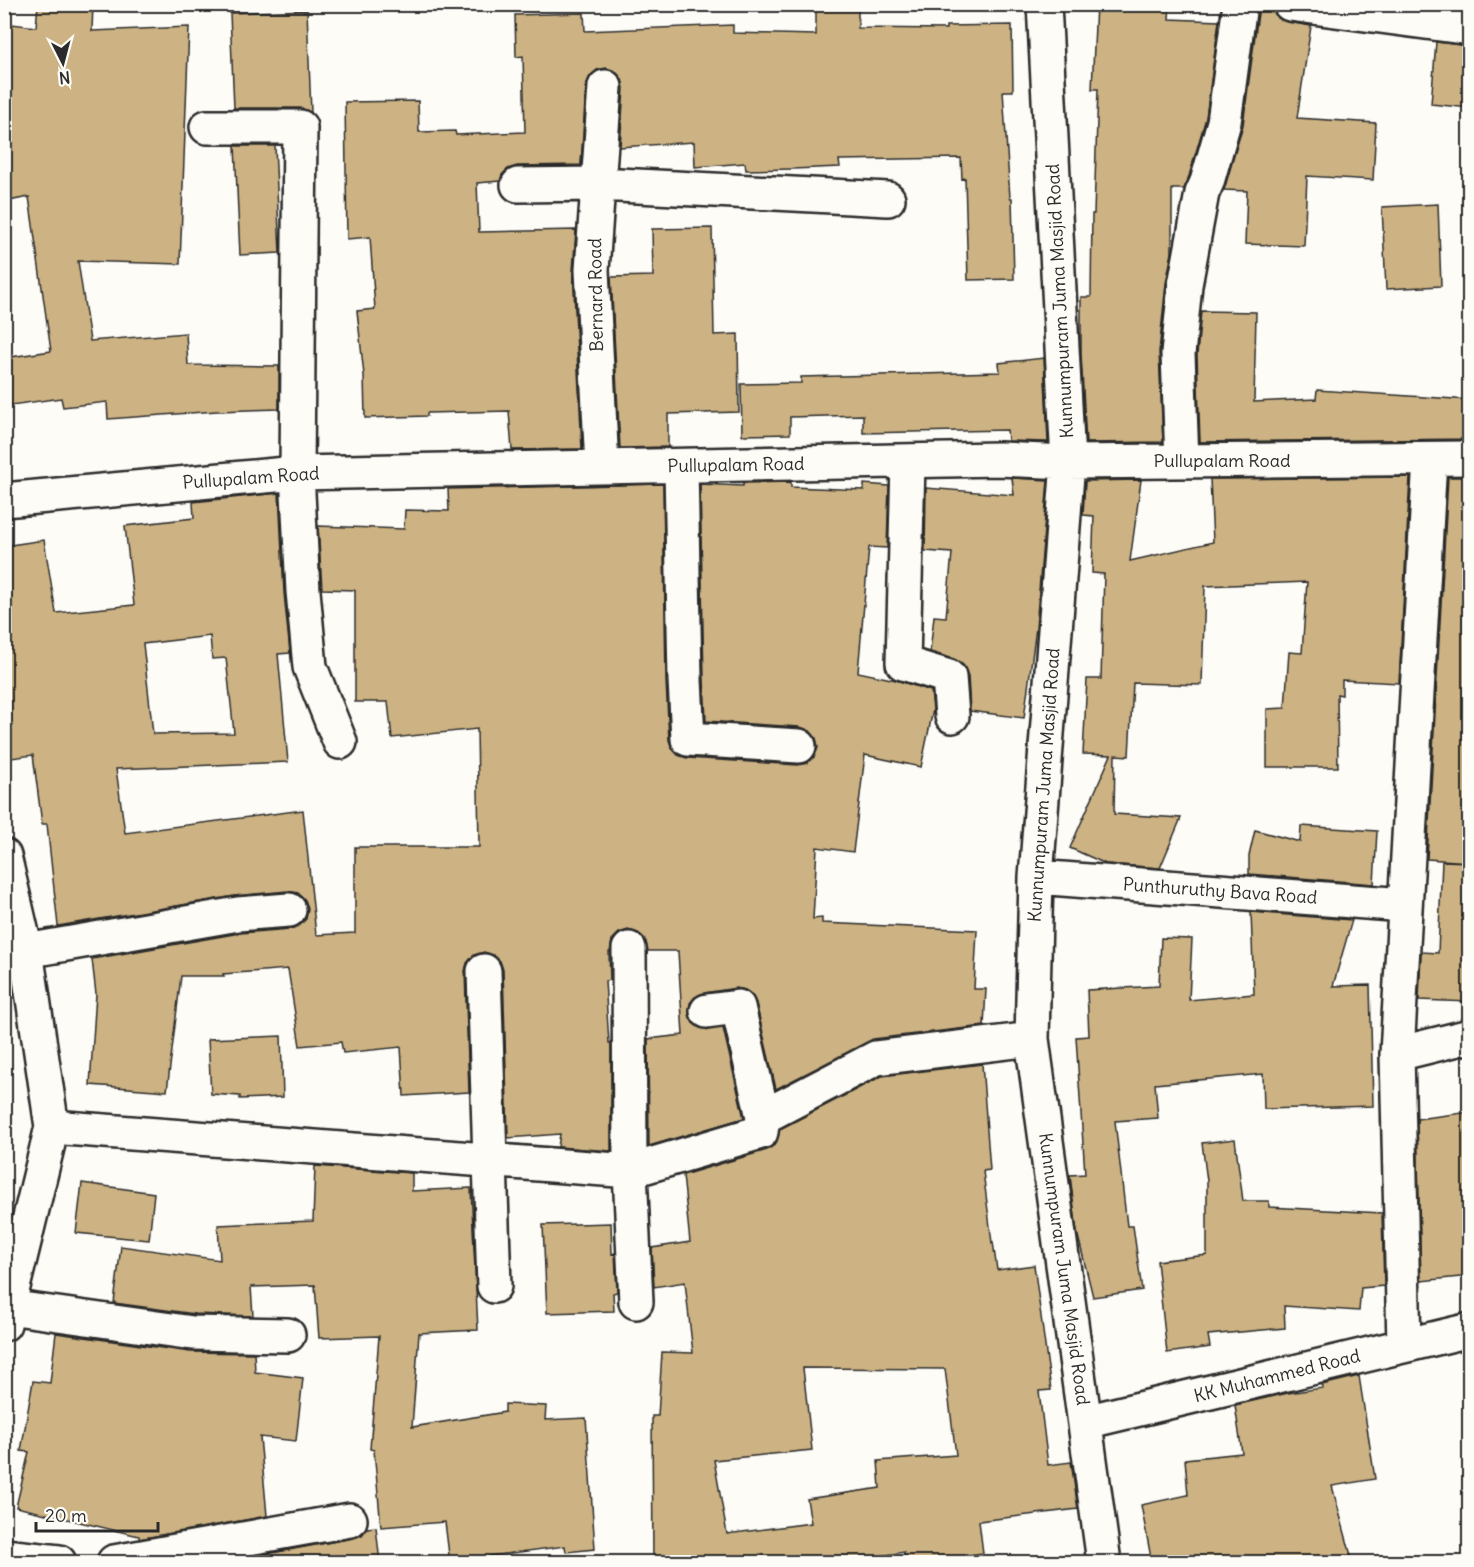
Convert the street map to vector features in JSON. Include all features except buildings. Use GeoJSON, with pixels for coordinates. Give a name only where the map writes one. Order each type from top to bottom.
{"type":"FeatureCollection","features":[{"type":"Feature","properties":{"kind":"street","name":"Kunnumpuram Juma Masjid Road"},"geometry":{"type":"LineString","coordinates":[[1044,4],[1068,462],[1036,877],[1032,1039],[1104,1563]]}},
{"type":"Feature","properties":{"kind":"street"},"geometry":{"type":"LineString","coordinates":[[1182,461],[1178,354],[1185,285],[1202,193],[1224,122],[1240,4]]}},
{"type":"Feature","properties":{"kind":"street"},"geometry":{"type":"LineString","coordinates":[[1290,4],[1470,28]]}},
{"type":"Feature","properties":{"kind":"street","name":"Bernard Road"},"geometry":{"type":"LineString","coordinates":[[602,467],[592,270],[605,87]]}},
{"type":"Feature","properties":{"kind":"street"},"geometry":{"type":"LineString","coordinates":[[207,127],[300,127],[297,473],[303,591],[310,666],[340,742]]}},
{"type":"Feature","properties":{"kind":"street"},"geometry":{"type":"LineString","coordinates":[[518,185],[599,184],[888,199]]}},
{"type":"Feature","properties":{"kind":"street","name":"Pullupalam Road"},"geometry":{"type":"LineString","coordinates":[[4,500],[297,473],[999,459],[1068,462],[1470,458]]}},
{"type":"Feature","properties":{"kind":"street"},"geometry":{"type":"LineString","coordinates":[[1404,1345],[1397,1054],[1430,459]]}},
{"type":"Feature","properties":{"kind":"street"},"geometry":{"type":"LineString","coordinates":[[908,462],[903,663],[949,677],[952,716]]}},
{"type":"Feature","properties":{"kind":"street"},"geometry":{"type":"LineString","coordinates":[[681,466],[688,739],[799,746]]}},
{"type":"Feature","properties":{"kind":"street"},"geometry":{"type":"LineString","coordinates":[[4,856],[26,951],[52,1127],[6,1315],[193,1333],[288,1335]]}},
{"type":"Feature","properties":{"kind":"street","name":"Punthuruthy Bava Road"},"geometry":{"type":"LineString","coordinates":[[1036,877],[1405,905]]}},
{"type":"Feature","properties":{"kind":"street"},"geometry":{"type":"LineString","coordinates":[[26,951],[238,914],[289,910]]}},
{"type":"Feature","properties":{"kind":"street"},"geometry":{"type":"LineString","coordinates":[[629,949],[630,1171],[636,1302]]}},
{"type":"Feature","properties":{"kind":"street"},"geometry":{"type":"LineString","coordinates":[[484,971],[494,1286]]}},
{"type":"Feature","properties":{"kind":"street"},"geometry":{"type":"LineString","coordinates":[[52,1127],[630,1171],[761,1132],[762,1117],[738,1007],[707,1011]]}},
{"type":"Feature","properties":{"kind":"street"},"geometry":{"type":"LineString","coordinates":[[1397,1054],[1470,1036]]}},
{"type":"Feature","properties":{"kind":"street"},"geometry":{"type":"LineString","coordinates":[[762,1117],[876,1058],[1032,1039]]}},
{"type":"Feature","properties":{"kind":"street","name":"KK Muhammed Road"},"geometry":{"type":"LineString","coordinates":[[1085,1422],[1470,1330]]}},
{"type":"Feature","properties":{"kind":"street"},"geometry":{"type":"LineString","coordinates":[[114,1563],[350,1520]]}},
{"type":"Feature","properties":{"kind":"street"},"geometry":{"type":"LineString","coordinates":[[4,1556],[59,1563]]}}]}
